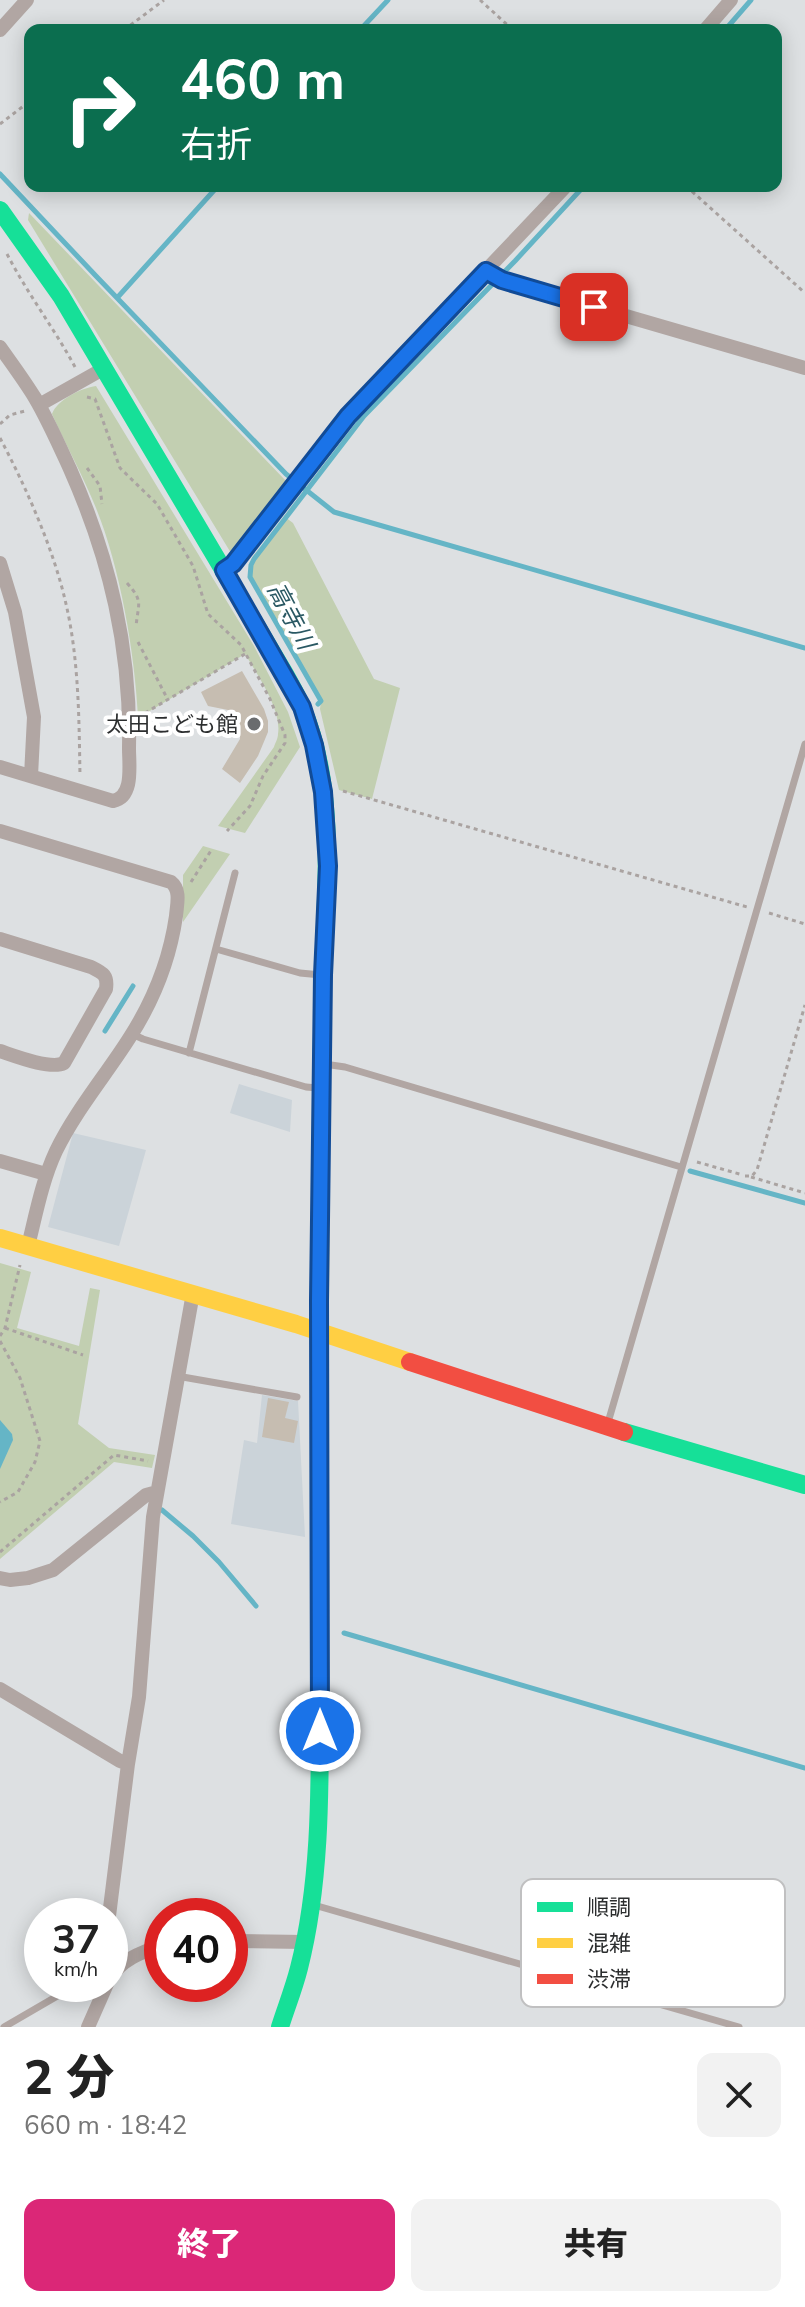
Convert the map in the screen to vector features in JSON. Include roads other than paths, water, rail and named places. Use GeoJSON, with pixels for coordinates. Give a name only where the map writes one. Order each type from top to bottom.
{"type":"FeatureCollection","features":[{"type":"Feature","properties":{"kind":"street"},"geometry":{"type":"LineString","coordinates":[[0,30],[27,0]]}},
{"type":"Feature","properties":{"kind":"street"},"geometry":{"type":"LineString","coordinates":[[710,24],[731,0]]}},
{"type":"Feature","properties":{"kind":"street"},"geometry":{"type":"LineString","coordinates":[[224,570],[238,558],[348,416],[560,192]]}},
{"type":"Feature","properties":{"kind":"street"},"geometry":{"type":"LineString","coordinates":[[0,210],[61,296],[302,707],[314,745],[323,792],[328,866],[323,975],[319,1301],[320,1788],[311,1905],[299,1968],[280,2027]]}},
{"type":"Feature","properties":{"kind":"street"},"geometry":{"type":"LineString","coordinates":[[486,271],[502,280],[805,368]]}},
{"type":"Feature","properties":{"kind":"street"},"geometry":{"type":"LineString","coordinates":[[0,347],[39,405],[87,508],[104,555],[124,649],[129,718],[128,785],[126,794],[113,801],[0,767]]}},
{"type":"Feature","properties":{"kind":"street"},"geometry":{"type":"LineString","coordinates":[[39,405],[103,369]]}},
{"type":"Feature","properties":{"kind":"street"},"geometry":{"type":"LineString","coordinates":[[0,563],[15,612],[34,717],[31,776]]}},
{"type":"Feature","properties":{"kind":"street"},"geometry":{"type":"LineString","coordinates":[[0,831],[171,882],[176,886],[178,895],[172,940],[154,992],[132,1034],[71,1125],[46,1174],[24,1253]]}},
{"type":"Feature","properties":{"kind":"street"},"geometry":{"type":"LineString","coordinates":[[0,939],[91,967],[104,973],[108,980],[106,989],[64,1063],[50,1065],[0,1051]]}},
{"type":"Feature","properties":{"kind":"street"},"geometry":{"type":"LineString","coordinates":[[0,1161],[46,1174]]}},
{"type":"Feature","properties":{"kind":"street"},"geometry":{"type":"LineString","coordinates":[[0,1238],[24,1253],[193,1293],[607,1427],[805,1485]]}},
{"type":"Feature","properties":{"kind":"street"},"geometry":{"type":"LineString","coordinates":[[111,1898],[139,1697],[153,1517],[193,1293]]}},
{"type":"Feature","properties":{"kind":"street"},"geometry":{"type":"LineString","coordinates":[[0,1578],[28,1578],[53,1570],[146,1495],[157,1492]]}},
{"type":"Feature","properties":{"kind":"street"},"geometry":{"type":"LineString","coordinates":[[0,1689],[128,1764]]}},
{"type":"Feature","properties":{"kind":"street"},"geometry":{"type":"LineString","coordinates":[[248,1941],[304,1942]]}},
{"type":"Feature","properties":{"kind":"street"},"geometry":{"type":"LineString","coordinates":[[88,2027],[99,2002]]}},
{"type":"Feature","properties":{"kind":"lane"},"geometry":{"type":"LineString","coordinates":[[607,1427],[805,744]]}},
{"type":"Feature","properties":{"kind":"lane"},"geometry":{"type":"LineString","coordinates":[[189,1053],[235,873]]}},
{"type":"Feature","properties":{"kind":"lane"},"geometry":{"type":"LineString","coordinates":[[216,949],[300,973],[323,975]]}},
{"type":"Feature","properties":{"kind":"lane"},"geometry":{"type":"LineString","coordinates":[[132,1034],[306,1087],[322,1088]]}},
{"type":"Feature","properties":{"kind":"lane"},"geometry":{"type":"LineString","coordinates":[[322,1064],[345,1067],[681,1167]]}},
{"type":"Feature","properties":{"kind":"lane"},"geometry":{"type":"LineString","coordinates":[[177,1376],[297,1397]]}},
{"type":"Feature","properties":{"kind":"lane"},"geometry":{"type":"LineString","coordinates":[[311,1905],[521,1964]]}},
{"type":"Feature","properties":{"kind":"lane"},"geometry":{"type":"LineString","coordinates":[[4,2027],[47,2002]]}},
{"type":"Feature","properties":{"kind":"lane"},"geometry":{"type":"LineString","coordinates":[[670,2007],[739,2027]]}},
{"type":"Feature","properties":{"kind":"water"},"geometry":{"type":"Polygon","coordinates":[[[0,1420],[12,1434],[13,1440],[0,1469],[0,1420]]]}},
{"type":"Feature","properties":{"kind":"waterway"},"geometry":{"type":"LineString","coordinates":[[366,24],[388,0]]}},
{"type":"Feature","properties":{"kind":"waterway","name":"高寺川"},"geometry":{"type":"LineString","coordinates":[[730,24],[751,0]]}},
{"type":"Feature","properties":{"kind":"waterway"},"geometry":{"type":"LineString","coordinates":[[0,174],[286,474],[334,512],[805,648]]}},
{"type":"Feature","properties":{"kind":"waterway"},"geometry":{"type":"LineString","coordinates":[[117,298],[213,192]]}},
{"type":"Feature","properties":{"kind":"waterway","name":"高寺川"},"geometry":{"type":"LineString","coordinates":[[318,704],[321,701],[250,577],[254,559],[364,416],[578,192]]}},
{"type":"Feature","properties":{"kind":"waterway","name":"高寺川"},"geometry":{"type":"LineString","coordinates":[[105,1031],[133,986]]}},
{"type":"Feature","properties":{"kind":"waterway"},"geometry":{"type":"LineString","coordinates":[[690,1171],[805,1203]]}},
{"type":"Feature","properties":{"kind":"waterway"},"geometry":{"type":"LineString","coordinates":[[162,1510],[219,1562],[256,1606]]}},
{"type":"Feature","properties":{"kind":"waterway"},"geometry":{"type":"LineString","coordinates":[[344,1633],[805,1768]]}},
{"type":"Feature","properties":{"kind":"place","name":"太田こども館"},"geometry":{"type":"Point","coordinates":[254,724]}}]}
